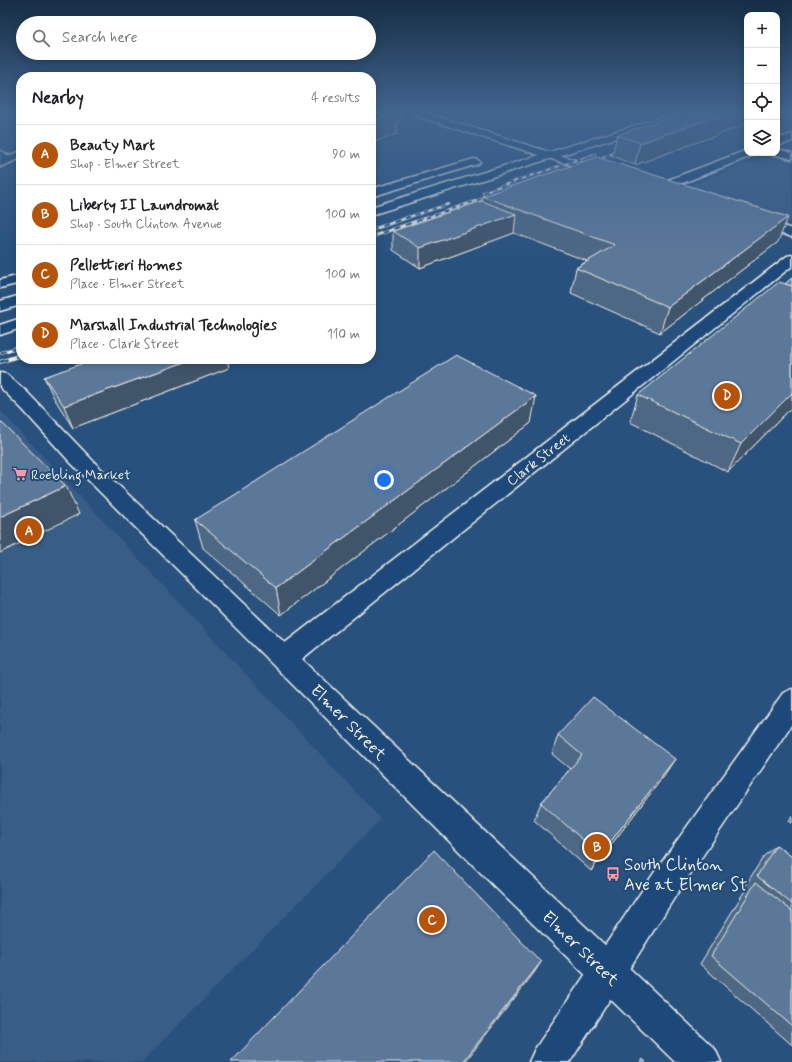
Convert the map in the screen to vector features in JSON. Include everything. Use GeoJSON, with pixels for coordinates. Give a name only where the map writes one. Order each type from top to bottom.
{"type":"FeatureCollection","features":[{"type":"Feature","properties":{"kind":"main road"},"geometry":{"type":"LineString","coordinates":[[376,192],[473,163]]}},
{"type":"Feature","properties":{"kind":"main road"},"geometry":{"type":"LineString","coordinates":[[376,209],[526,163]]}},
{"type":"Feature","properties":{"kind":"main road"},"geometry":{"type":"LineString","coordinates":[[574,163],[616,176]]}},
{"type":"Feature","properties":{"kind":"main road"},"geometry":{"type":"LineString","coordinates":[[656,190],[726,163]]}},
{"type":"Feature","properties":{"kind":"main road"},"geometry":{"type":"LineString","coordinates":[[643,185],[672,194]]}},
{"type":"Feature","properties":{"kind":"main road"},"geometry":{"type":"LineString","coordinates":[[739,216],[792,234]]}},
{"type":"Feature","properties":{"kind":"main road","name":"Clark Street"},"geometry":{"type":"LineString","coordinates":[[284,658],[792,259]]}},
{"type":"Feature","properties":{"kind":"main road"},"geometry":{"type":"LineString","coordinates":[[0,284],[16,280]]}},
{"type":"Feature","properties":{"kind":"main road"},"geometry":{"type":"LineString","coordinates":[[0,306],[16,301]]}},
{"type":"Feature","properties":{"kind":"main road"},"geometry":{"type":"LineString","coordinates":[[0,330],[16,325]]}},
{"type":"Feature","properties":{"kind":"main road","name":"Elmer Street"},"geometry":{"type":"LineString","coordinates":[[0,378],[13,389],[136,515],[284,658],[411,784],[607,974],[702,1062]]}},
{"type":"Feature","properties":{"kind":"main road"},"geometry":{"type":"LineString","coordinates":[[548,1062],[667,881],[792,701]]}},
{"type":"Feature","properties":{"kind":"shaded area"},"geometry":{"type":"Polygon","coordinates":[[[751,163],[792,163],[792,223],[682,188],[751,163]]]}},
{"type":"Feature","properties":{"kind":"shaded area","name":"Roebling Market"},"geometry":{"type":"Polygon","coordinates":[[[0,410],[381,819],[142,1062],[0,1062],[0,410]]]}},
{"type":"Feature","properties":{"kind":"building"},"geometry":{"type":"Polygon","coordinates":[[[581,163],[615,163],[788,217],[668,307],[576,268],[615,245],[482,196],[581,163]]]}},
{"type":"Feature","properties":{"kind":"building"},"geometry":{"type":"Polygon","coordinates":[[[482,201],[516,214],[420,248],[393,231],[482,201]]]}},
{"type":"Feature","properties":{"kind":"building"},"geometry":{"type":"Polygon","coordinates":[[[792,278],[792,286],[785,284],[792,278]]]}},
{"type":"Feature","properties":{"kind":"building"},"geometry":{"type":"Polygon","coordinates":[[[779,282],[792,286],[792,393],[741,444],[638,395],[779,282]]]}},
{"type":"Feature","properties":{"kind":"building"},"geometry":{"type":"Polygon","coordinates":[[[456,355],[536,396],[276,588],[195,520],[456,355]]]}},
{"type":"Feature","properties":{"kind":"building"},"geometry":{"type":"Polygon","coordinates":[[[81,364],[179,364],[64,406],[44,377],[81,364]]]}},
{"type":"Feature","properties":{"kind":"building"},"geometry":{"type":"Polygon","coordinates":[[[0,421],[66,486],[0,517],[0,421]]]}},
{"type":"Feature","properties":{"kind":"building"},"geometry":{"type":"Polygon","coordinates":[[[593,697],[675,759],[600,855],[541,803],[582,755],[558,735],[593,697]]]}},
{"type":"Feature","properties":{"kind":"building"},"geometry":{"type":"Polygon","coordinates":[[[776,845],[792,857],[792,904],[757,876],[776,845]]]}},
{"type":"Feature","properties":{"kind":"building"},"geometry":{"type":"Polygon","coordinates":[[[434,850],[541,962],[463,1062],[231,1062],[434,850]]]}},
{"type":"Feature","properties":{"kind":"building"},"geometry":{"type":"Polygon","coordinates":[[[756,882],[792,911],[792,1026],[711,956],[756,882]]]}},
{"type":"Feature","properties":{"kind":"railway"},"geometry":{"type":"LineString","coordinates":[[483,192],[570,163]]}},
{"type":"Feature","properties":{"kind":"railway"},"geometry":{"type":"LineString","coordinates":[[426,218],[493,195]]}},
{"type":"Feature","properties":{"kind":"railway"},"geometry":{"type":"LineString","coordinates":[[408,217],[449,204]]}},
{"type":"Feature","properties":{"kind":"railway"},"geometry":{"type":"LineString","coordinates":[[376,228],[408,217]]}},
{"type":"Feature","properties":{"kind":"railway"},"geometry":{"type":"LineString","coordinates":[[376,235],[428,217]]}},
{"type":"Feature","properties":{"kind":"railway"},"geometry":{"type":"LineString","coordinates":[[0,353],[16,348]]}},
{"type":"Feature","properties":{"kind":"railway"},"geometry":{"type":"LineString","coordinates":[[0,362],[16,357]]}},
{"type":"Feature","properties":{"kind":"place","name":"Marshall Industrial Technologies"},"geometry":{"type":"Point","coordinates":[727,396]}},
{"type":"Feature","properties":{"kind":"place","name":"Roebling Market"},"geometry":{"type":"Point","coordinates":[20,474]}},
{"type":"Feature","properties":{"kind":"place","name":"Beauty Mart"},"geometry":{"type":"Point","coordinates":[29,531]}},
{"type":"Feature","properties":{"kind":"place","name":"Liberty II Laundromat"},"geometry":{"type":"Point","coordinates":[597,847]}},
{"type":"Feature","properties":{"kind":"place","name":"South Clinton Ave at Elmer St"},"geometry":{"type":"Point","coordinates":[613,874]}},
{"type":"Feature","properties":{"kind":"place","name":"Pellettieri Homes"},"geometry":{"type":"Point","coordinates":[432,920]}}]}
